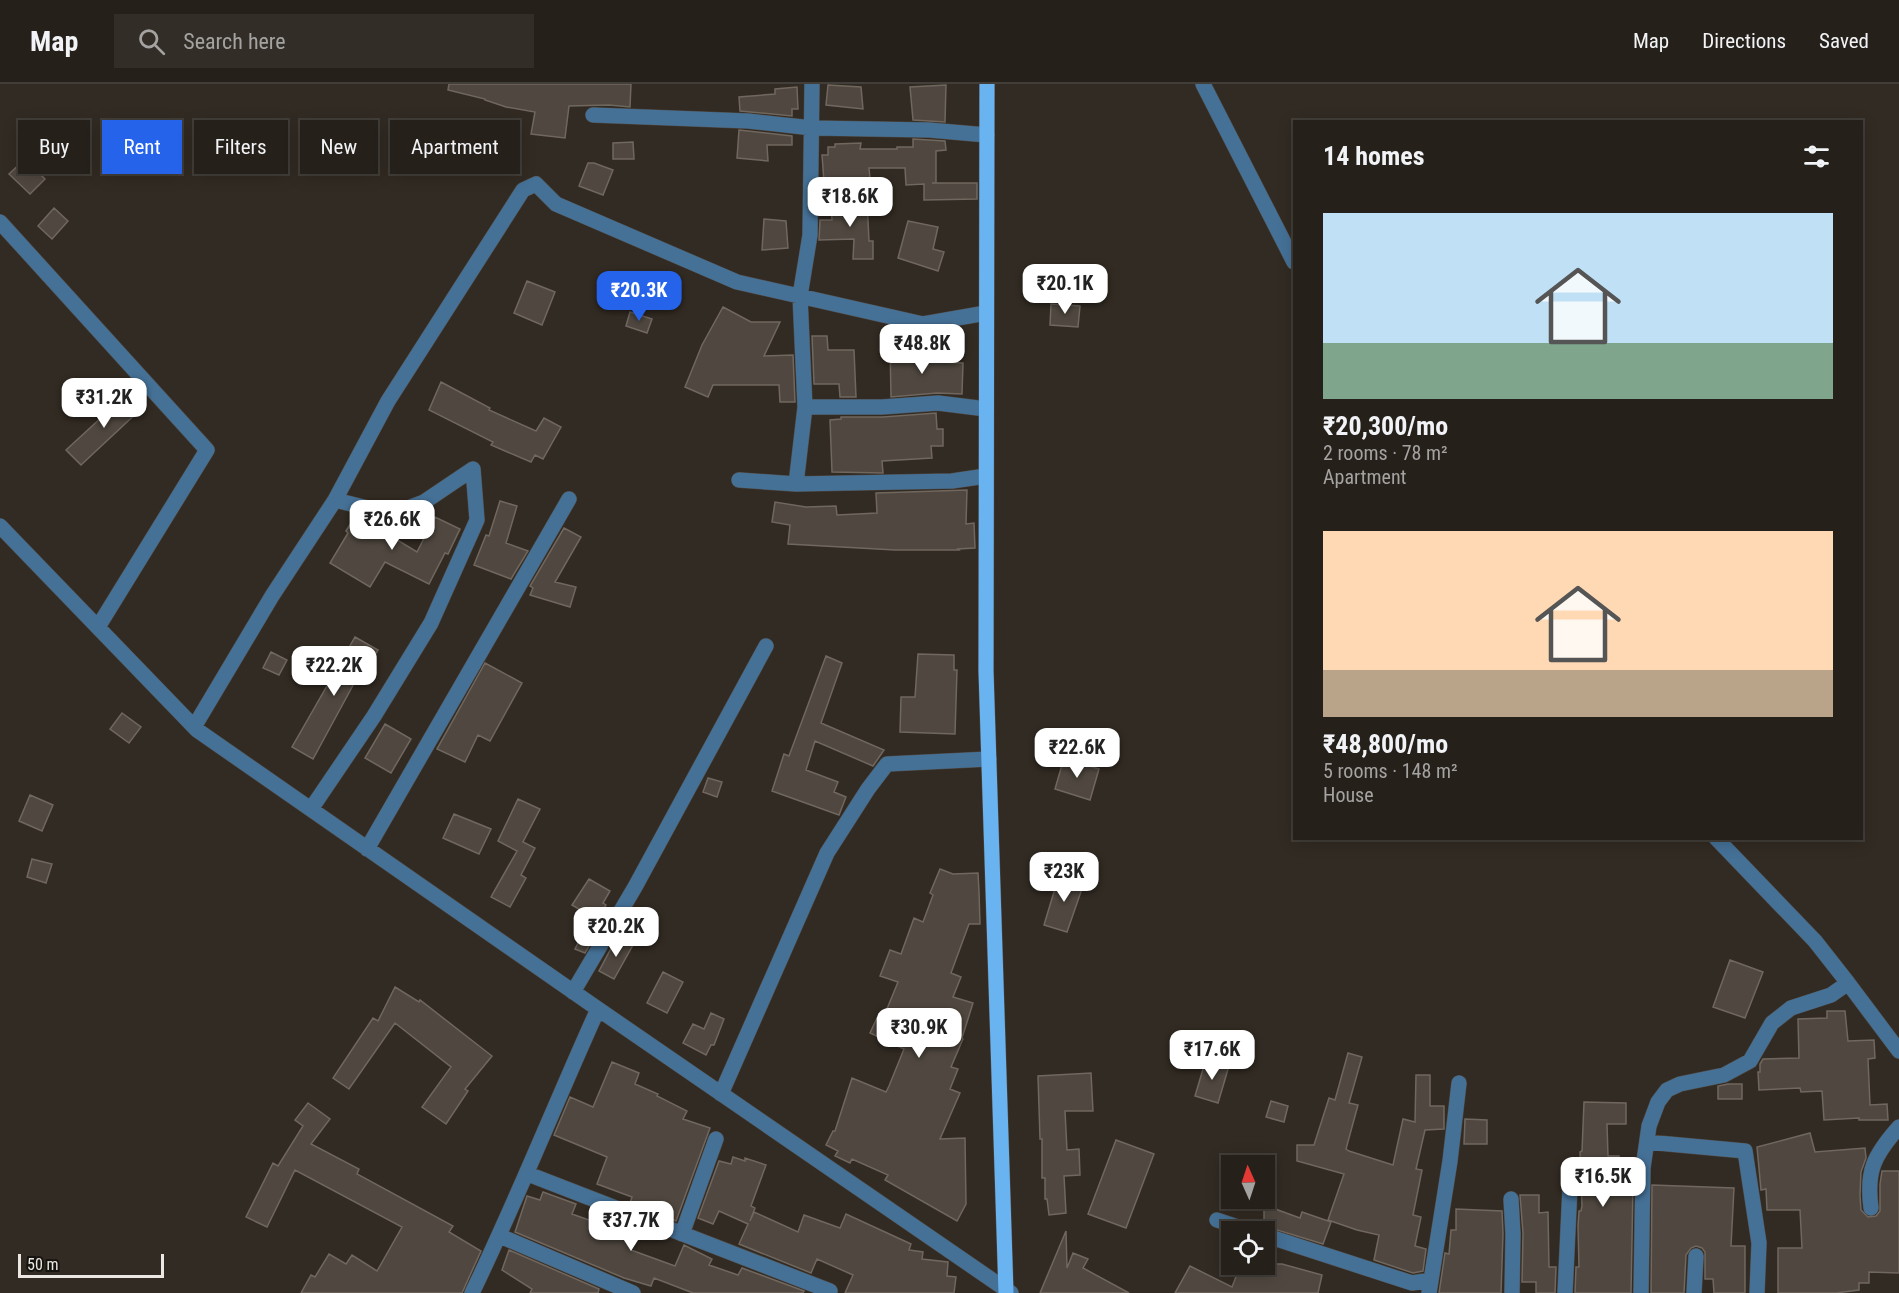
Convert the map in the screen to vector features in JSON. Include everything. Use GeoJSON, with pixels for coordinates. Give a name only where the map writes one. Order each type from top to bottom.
{"type":"FeatureCollection","features":[{"type":"Feature","properties":{"kind":"main road"},"geometry":{"type":"LineString","coordinates":[[987,84],[986,671],[1008,1291]]}},
{"type":"Feature","properties":{"kind":"street"},"geometry":{"type":"LineString","coordinates":[[796,484],[805,407],[800,296],[810,235],[812,84]]}},
{"type":"Feature","properties":{"kind":"street"},"geometry":{"type":"LineString","coordinates":[[1203,84],[1293,260]]}},
{"type":"Feature","properties":{"kind":"street"},"geometry":{"type":"LineString","coordinates":[[593,115],[748,121],[812,128],[929,130],[987,135]]}},
{"type":"Feature","properties":{"kind":"street"},"geometry":{"type":"LineString","coordinates":[[194,727],[272,596],[335,500],[388,401],[524,190],[536,184],[556,204],[737,282],[923,324],[986,313]]}},
{"type":"Feature","properties":{"kind":"street"},"geometry":{"type":"LineString","coordinates":[[0,222],[207,450],[98,627]]}},
{"type":"Feature","properties":{"kind":"street"},"geometry":{"type":"LineString","coordinates":[[805,407],[882,407],[938,403],[986,409]]}},
{"type":"Feature","properties":{"kind":"street"},"geometry":{"type":"LineString","coordinates":[[311,809],[374,716],[431,623],[477,520],[473,469],[424,502],[392,514],[335,500]]}},
{"type":"Feature","properties":{"kind":"street"},"geometry":{"type":"LineString","coordinates":[[739,480],[796,484],[952,481],[986,476]]}},
{"type":"Feature","properties":{"kind":"street"},"geometry":{"type":"LineString","coordinates":[[367,849],[569,499]]}},
{"type":"Feature","properties":{"kind":"street"},"geometry":{"type":"LineString","coordinates":[[0,526],[194,727],[573,992],[1008,1291]]}},
{"type":"Feature","properties":{"kind":"street"},"geometry":{"type":"LineString","coordinates":[[573,992],[635,887],[766,646]]}},
{"type":"Feature","properties":{"kind":"street"},"geometry":{"type":"LineString","coordinates":[[721,1094],[827,853],[887,764],[989,759]]}},
{"type":"Feature","properties":{"kind":"street"},"geometry":{"type":"LineString","coordinates":[[1718,840],[1815,941],[1899,1051]]}},
{"type":"Feature","properties":{"kind":"street"},"geometry":{"type":"LineString","coordinates":[[1641,1293],[1643,1168],[1649,1126],[1658,1102],[1667,1090],[1680,1083],[1724,1075],[1750,1061],[1772,1023],[1778,1018],[1791,1008],[1831,995],[1848,983]]}},
{"type":"Feature","properties":{"kind":"street"},"geometry":{"type":"LineString","coordinates":[[472,1293],[528,1174],[550,1116],[598,1009]]}},
{"type":"Feature","properties":{"kind":"street"},"geometry":{"type":"LineString","coordinates":[[1275,1239],[1430,1287],[1450,1161],[1459,1083]]}},
{"type":"Feature","properties":{"kind":"street"},"geometry":{"type":"LineString","coordinates":[[1871,1208],[1868,1187],[1871,1167],[1887,1141],[1899,1127]]}},
{"type":"Feature","properties":{"kind":"street"},"geometry":{"type":"LineString","coordinates":[[682,1234],[716,1139]]}},
{"type":"Feature","properties":{"kind":"street"},"geometry":{"type":"LineString","coordinates":[[1647,1142],[1745,1151],[1759,1243],[1757,1293]]}},
{"type":"Feature","properties":{"kind":"street"},"geometry":{"type":"LineString","coordinates":[[1565,1293],[1571,1166]]}},
{"type":"Feature","properties":{"kind":"street"},"geometry":{"type":"LineString","coordinates":[[528,1174],[830,1290],[829,1293]]}},
{"type":"Feature","properties":{"kind":"street"},"geometry":{"type":"LineString","coordinates":[[1511,1199],[1514,1234],[1512,1293]]}},
{"type":"Feature","properties":{"kind":"street"},"geometry":{"type":"LineString","coordinates":[[1217,1220],[1221,1221]]}},
{"type":"Feature","properties":{"kind":"street"},"geometry":{"type":"LineString","coordinates":[[500,1236],[633,1293]]}},
{"type":"Feature","properties":{"kind":"street"},"geometry":{"type":"LineString","coordinates":[[1694,1293],[1696,1256]]}},
{"type":"Feature","properties":{"kind":"building"},"geometry":{"type":"Polygon","coordinates":[[[449,84],[631,84],[630,107],[569,106],[565,138],[531,134],[535,112],[506,107],[448,90],[449,84]]]}},
{"type":"Feature","properties":{"kind":"building"},"geometry":{"type":"Polygon","coordinates":[[[828,85],[861,87],[863,109],[826,105],[828,85]]]}},
{"type":"Feature","properties":{"kind":"building"},"geometry":{"type":"Polygon","coordinates":[[[946,85],[945,122],[913,120],[910,87],[946,85]]]}},
{"type":"Feature","properties":{"kind":"building"},"geometry":{"type":"Polygon","coordinates":[[[797,87],[798,109],[792,109],[792,116],[740,111],[739,97],[775,94],[775,89],[797,87]]]}},
{"type":"Feature","properties":{"kind":"building"},"geometry":{"type":"Polygon","coordinates":[[[739,130],[792,136],[792,145],[767,145],[768,161],[737,158],[739,130]]]}},
{"type":"Feature","properties":{"kind":"building"},"geometry":{"type":"Polygon","coordinates":[[[913,139],[945,141],[946,150],[936,151],[936,183],[977,183],[977,199],[924,200],[924,184],[906,185],[905,168],[869,168],[871,188],[831,191],[831,182],[824,182],[822,155],[828,155],[828,147],[835,147],[835,144],[861,143],[860,149],[897,149],[897,147],[913,147],[913,139]]]}},
{"type":"Feature","properties":{"kind":"building"},"geometry":{"type":"Polygon","coordinates":[[[633,142],[634,159],[613,159],[613,143],[633,142]]]}},
{"type":"Feature","properties":{"kind":"building"},"geometry":{"type":"Polygon","coordinates":[[[588,163],[613,170],[603,195],[579,186],[588,163]]]}},
{"type":"Feature","properties":{"kind":"building"},"geometry":{"type":"Polygon","coordinates":[[[18,166],[18,174],[40,174],[45,179],[30,194],[9,174],[18,166]]]}},
{"type":"Feature","properties":{"kind":"building"},"geometry":{"type":"Polygon","coordinates":[[[854,200],[867,200],[869,241],[873,241],[873,259],[853,259],[854,239],[819,240],[820,220],[832,220],[831,201],[851,205],[851,210],[854,210],[854,200]]]}},
{"type":"Feature","properties":{"kind":"building"},"geometry":{"type":"Polygon","coordinates":[[[54,208],[68,221],[52,239],[38,226],[54,208]]]}},
{"type":"Feature","properties":{"kind":"building"},"geometry":{"type":"Polygon","coordinates":[[[764,219],[786,221],[788,248],[762,250],[764,219]]]}},
{"type":"Feature","properties":{"kind":"building"},"geometry":{"type":"Polygon","coordinates":[[[908,221],[938,227],[933,249],[944,252],[938,271],[898,258],[908,221]]]}},
{"type":"Feature","properties":{"kind":"building"},"geometry":{"type":"Polygon","coordinates":[[[527,281],[555,292],[542,325],[514,313],[527,281]]]}},
{"type":"Feature","properties":{"kind":"building"},"geometry":{"type":"Polygon","coordinates":[[[1051,304],[1080,306],[1078,327],[1050,325],[1051,304]]]}},
{"type":"Feature","properties":{"kind":"building"},"geometry":{"type":"Polygon","coordinates":[[[723,307],[751,322],[780,322],[764,356],[793,355],[795,402],[780,402],[779,385],[713,385],[708,397],[685,387],[702,345],[723,307]]]}},
{"type":"Feature","properties":{"kind":"building"},"geometry":{"type":"Polygon","coordinates":[[[630,312],[652,319],[647,333],[626,326],[630,312]]]}},
{"type":"Feature","properties":{"kind":"building"},"geometry":{"type":"Polygon","coordinates":[[[812,336],[827,336],[828,350],[854,350],[856,397],[840,397],[839,384],[814,384],[812,336]]]}},
{"type":"Feature","properties":{"kind":"building"},"geometry":{"type":"Polygon","coordinates":[[[914,345],[914,361],[963,363],[962,394],[937,393],[891,397],[890,346],[914,345]]]}},
{"type":"Feature","properties":{"kind":"building"},"geometry":{"type":"Polygon","coordinates":[[[441,382],[490,408],[489,410],[536,431],[544,418],[561,427],[543,459],[535,455],[531,462],[491,445],[493,442],[429,410],[441,382]]]}},
{"type":"Feature","properties":{"kind":"building"},"geometry":{"type":"Polygon","coordinates":[[[128,393],[142,408],[81,465],[66,450],[128,393]]]}},
{"type":"Feature","properties":{"kind":"building"},"geometry":{"type":"Polygon","coordinates":[[[936,413],[937,429],[943,429],[943,446],[931,446],[932,458],[882,461],[883,473],[832,472],[830,420],[841,419],[841,417],[936,413]]]}},
{"type":"Feature","properties":{"kind":"building"},"geometry":{"type":"Polygon","coordinates":[[[967,490],[966,524],[974,523],[975,548],[895,550],[788,544],[790,525],[772,522],[775,502],[806,507],[836,506],[837,515],[877,513],[876,493],[967,490]]]}},
{"type":"Feature","properties":{"kind":"building"},"geometry":{"type":"Polygon","coordinates":[[[500,501],[517,506],[506,543],[528,551],[511,579],[474,565],[486,535],[489,536],[500,501]]]}},
{"type":"Feature","properties":{"kind":"building"},"geometry":{"type":"Polygon","coordinates":[[[356,515],[417,552],[435,517],[460,529],[448,554],[445,553],[429,584],[385,562],[370,587],[330,563],[356,515]]]}},
{"type":"Feature","properties":{"kind":"building"},"geometry":{"type":"Polygon","coordinates":[[[564,528],[581,537],[555,582],[576,587],[570,607],[530,595],[533,588],[530,586],[564,528]]]}},
{"type":"Feature","properties":{"kind":"building"},"geometry":{"type":"Polygon","coordinates":[[[355,637],[378,650],[360,680],[357,678],[313,759],[292,747],[355,637]]]}},
{"type":"Feature","properties":{"kind":"building"},"geometry":{"type":"Polygon","coordinates":[[[271,652],[287,660],[279,675],[263,668],[271,652]]]}},
{"type":"Feature","properties":{"kind":"building"},"geometry":{"type":"Polygon","coordinates":[[[918,654],[954,655],[954,670],[957,670],[955,734],[900,732],[901,697],[915,697],[918,654]]]}},
{"type":"Feature","properties":{"kind":"building"},"geometry":{"type":"Polygon","coordinates":[[[826,656],[842,663],[821,723],[884,750],[873,766],[815,741],[806,770],[838,782],[834,792],[846,797],[839,815],[772,791],[784,754],[789,756],[826,656]]]}},
{"type":"Feature","properties":{"kind":"building"},"geometry":{"type":"Polygon","coordinates":[[[485,663],[522,683],[490,741],[478,735],[465,762],[437,749],[485,663]]]}},
{"type":"Feature","properties":{"kind":"building"},"geometry":{"type":"Polygon","coordinates":[[[122,713],[141,727],[129,743],[110,729],[122,713]]]}},
{"type":"Feature","properties":{"kind":"building"},"geometry":{"type":"Polygon","coordinates":[[[385,724],[411,739],[391,773],[365,758],[385,724]]]}},
{"type":"Feature","properties":{"kind":"building"},"geometry":{"type":"Polygon","coordinates":[[[1064,758],[1099,769],[1090,800],[1055,789],[1064,758]]]}},
{"type":"Feature","properties":{"kind":"building"},"geometry":{"type":"Polygon","coordinates":[[[708,778],[722,782],[717,797],[703,792],[708,778]]]}},
{"type":"Feature","properties":{"kind":"building"},"geometry":{"type":"Polygon","coordinates":[[[30,795],[53,805],[42,831],[19,821],[30,795]]]}},
{"type":"Feature","properties":{"kind":"building"},"geometry":{"type":"Polygon","coordinates":[[[518,799],[540,809],[523,842],[535,848],[521,875],[526,878],[510,907],[491,897],[517,851],[498,841],[518,799]]]}},
{"type":"Feature","properties":{"kind":"building"},"geometry":{"type":"Polygon","coordinates":[[[454,814],[491,829],[479,854],[443,838],[454,814]]]}},
{"type":"Feature","properties":{"kind":"building"},"geometry":{"type":"Polygon","coordinates":[[[32,859],[52,864],[46,883],[27,877],[32,859]]]}},
{"type":"Feature","properties":{"kind":"building"},"geometry":{"type":"Polygon","coordinates":[[[940,869],[953,874],[978,873],[979,891],[980,924],[969,924],[951,973],[961,977],[953,997],[973,1003],[963,1039],[951,1067],[958,1069],[950,1089],[960,1093],[940,1139],[965,1138],[966,1204],[957,1221],[885,1180],[888,1175],[852,1159],[850,1163],[835,1156],[838,1151],[826,1145],[835,1131],[852,1078],[886,1092],[889,1086],[904,1049],[870,1033],[877,1018],[882,1021],[898,982],[880,976],[890,950],[901,954],[914,918],[923,922],[933,895],[930,893],[940,869]]]}},
{"type":"Feature","properties":{"kind":"building"},"geometry":{"type":"Polygon","coordinates":[[[1059,875],[1084,883],[1067,932],[1044,925],[1059,875]]]}},
{"type":"Feature","properties":{"kind":"building"},"geometry":{"type":"Polygon","coordinates":[[[589,879],[610,891],[603,903],[606,905],[597,920],[572,905],[589,879]]]}},
{"type":"Feature","properties":{"kind":"building"},"geometry":{"type":"Polygon","coordinates":[[[589,921],[600,927],[585,953],[575,949],[589,921]]]}},
{"type":"Feature","properties":{"kind":"building"},"geometry":{"type":"Polygon","coordinates":[[[617,937],[633,945],[614,979],[599,971],[617,937]]]}},
{"type":"Feature","properties":{"kind":"building"},"geometry":{"type":"Polygon","coordinates":[[[1730,960],[1763,972],[1745,1018],[1713,1007],[1730,960]]]}},
{"type":"Feature","properties":{"kind":"building"},"geometry":{"type":"Polygon","coordinates":[[[663,972],[683,982],[667,1013],[647,1003],[663,972]]]}},
{"type":"Feature","properties":{"kind":"building"},"geometry":{"type":"Polygon","coordinates":[[[395,987],[419,1002],[420,1000],[492,1056],[465,1089],[468,1091],[446,1124],[422,1107],[451,1067],[395,1023],[349,1089],[333,1078],[373,1018],[378,1021],[395,987]]]}},
{"type":"Feature","properties":{"kind":"building"},"geometry":{"type":"Polygon","coordinates":[[[1827,1011],[1845,1011],[1848,1041],[1874,1040],[1875,1058],[1868,1059],[1870,1105],[1887,1104],[1888,1120],[1859,1120],[1859,1118],[1824,1120],[1822,1091],[1801,1092],[1800,1088],[1759,1090],[1758,1072],[1760,1072],[1763,1059],[1799,1058],[1798,1019],[1827,1018],[1827,1011]]]}},
{"type":"Feature","properties":{"kind":"building"},"geometry":{"type":"Polygon","coordinates":[[[711,1013],[724,1019],[714,1045],[711,1045],[706,1055],[683,1043],[693,1024],[704,1029],[711,1013]]]}},
{"type":"Feature","properties":{"kind":"building"},"geometry":{"type":"Polygon","coordinates":[[[1348,1053],[1362,1057],[1349,1103],[1358,1105],[1346,1149],[1349,1151],[1393,1165],[1403,1119],[1415,1122],[1416,1075],[1430,1075],[1430,1106],[1444,1106],[1444,1129],[1425,1130],[1416,1169],[1422,1170],[1413,1215],[1421,1217],[1415,1246],[1426,1249],[1423,1271],[1413,1273],[1374,1260],[1379,1235],[1328,1220],[1344,1174],[1297,1161],[1297,1145],[1314,1145],[1329,1098],[1335,1100],[1348,1053]]]}},
{"type":"Feature","properties":{"kind":"building"},"geometry":{"type":"Polygon","coordinates":[[[1206,1059],[1229,1066],[1218,1103],[1195,1096],[1206,1059]]]}},
{"type":"Feature","properties":{"kind":"building"},"geometry":{"type":"Polygon","coordinates":[[[612,1062],[639,1073],[635,1084],[687,1111],[683,1119],[710,1128],[676,1221],[630,1203],[632,1197],[597,1184],[607,1157],[554,1135],[570,1097],[593,1107],[612,1062]]]}},
{"type":"Feature","properties":{"kind":"building"},"geometry":{"type":"Polygon","coordinates":[[[1091,1073],[1093,1111],[1065,1111],[1067,1150],[1079,1149],[1080,1175],[1064,1176],[1066,1213],[1049,1215],[1047,1199],[1045,1199],[1045,1178],[1042,1178],[1038,1076],[1091,1073]]]}},
{"type":"Feature","properties":{"kind":"building"},"geometry":{"type":"Polygon","coordinates":[[[1742,1084],[1742,1099],[1718,1099],[1718,1086],[1742,1084]]]}},
{"type":"Feature","properties":{"kind":"building"},"geometry":{"type":"Polygon","coordinates":[[[1271,1101],[1288,1106],[1284,1122],[1266,1117],[1271,1101]]]}},
{"type":"Feature","properties":{"kind":"building"},"geometry":{"type":"Polygon","coordinates":[[[1584,1102],[1626,1103],[1626,1124],[1607,1124],[1608,1156],[1619,1156],[1619,1186],[1633,1185],[1631,1293],[1575,1293],[1576,1267],[1579,1267],[1579,1211],[1582,1206],[1580,1152],[1582,1151],[1584,1102]]]}},
{"type":"Feature","properties":{"kind":"building"},"geometry":{"type":"Polygon","coordinates":[[[308,1103],[330,1119],[311,1144],[359,1169],[357,1174],[453,1226],[449,1232],[481,1251],[462,1293],[301,1293],[311,1275],[315,1277],[329,1254],[346,1264],[352,1255],[377,1271],[402,1227],[295,1170],[267,1227],[246,1217],[273,1163],[278,1166],[303,1126],[295,1120],[308,1103]]]}},
{"type":"Feature","properties":{"kind":"building"},"geometry":{"type":"Polygon","coordinates":[[[1465,1119],[1487,1120],[1487,1144],[1464,1144],[1465,1119]]]}},
{"type":"Feature","properties":{"kind":"building"},"geometry":{"type":"Polygon","coordinates":[[[1810,1133],[1815,1152],[1865,1148],[1866,1158],[1861,1172],[1860,1195],[1861,1210],[1868,1217],[1876,1216],[1880,1211],[1882,1171],[1899,1171],[1899,1273],[1869,1272],[1869,1283],[1859,1283],[1859,1290],[1836,1293],[1778,1293],[1778,1248],[1802,1248],[1800,1210],[1767,1210],[1766,1189],[1761,1190],[1757,1147],[1810,1133]]]}},
{"type":"Feature","properties":{"kind":"building"},"geometry":{"type":"Polygon","coordinates":[[[1116,1140],[1154,1154],[1126,1228],[1088,1214],[1116,1140]]]}},
{"type":"Feature","properties":{"kind":"building"},"geometry":{"type":"Polygon","coordinates":[[[733,1157],[745,1161],[745,1158],[766,1165],[751,1206],[755,1208],[750,1221],[754,1212],[798,1232],[804,1215],[840,1228],[846,1214],[911,1244],[909,1250],[923,1252],[922,1259],[948,1262],[947,1276],[956,1277],[954,1293],[845,1293],[853,1275],[817,1259],[811,1273],[739,1244],[748,1224],[719,1211],[713,1224],[698,1218],[719,1161],[731,1164],[733,1157]]]}},
{"type":"Feature","properties":{"kind":"building"},"geometry":{"type":"Polygon","coordinates":[[[1652,1185],[1734,1188],[1731,1246],[1745,1246],[1745,1293],[1714,1293],[1713,1279],[1705,1279],[1705,1252],[1696,1246],[1691,1248],[1686,1255],[1684,1293],[1651,1293],[1652,1185]]]}},
{"type":"Feature","properties":{"kind":"building"},"geometry":{"type":"Polygon","coordinates":[[[543,1192],[576,1204],[572,1214],[600,1224],[601,1220],[622,1227],[624,1222],[639,1227],[631,1250],[675,1266],[684,1245],[712,1259],[709,1265],[738,1275],[742,1268],[804,1291],[803,1293],[693,1293],[654,1278],[651,1286],[624,1278],[515,1232],[527,1196],[540,1200],[543,1192]]]}},
{"type":"Feature","properties":{"kind":"building"},"geometry":{"type":"Polygon","coordinates":[[[1520,1195],[1539,1195],[1539,1213],[1548,1212],[1549,1267],[1556,1267],[1555,1293],[1536,1293],[1536,1282],[1522,1282],[1523,1233],[1520,1195]]]}},
{"type":"Feature","properties":{"kind":"building"},"geometry":{"type":"Polygon","coordinates":[[[1264,1209],[1275,1209],[1300,1218],[1302,1212],[1331,1222],[1323,1244],[1275,1229],[1275,1221],[1264,1221],[1264,1209]]]}},
{"type":"Feature","properties":{"kind":"building"},"geometry":{"type":"Polygon","coordinates":[[[1456,1209],[1502,1211],[1501,1293],[1439,1293],[1445,1253],[1449,1254],[1451,1230],[1456,1230],[1456,1209]]]}},
{"type":"Feature","properties":{"kind":"building"},"geometry":{"type":"Polygon","coordinates":[[[1066,1231],[1067,1268],[1073,1253],[1088,1259],[1083,1268],[1129,1293],[1040,1293],[1066,1231]]]}},
{"type":"Feature","properties":{"kind":"building"},"geometry":{"type":"Polygon","coordinates":[[[509,1250],[599,1289],[598,1293],[530,1293],[532,1289],[502,1270],[509,1250]]]}},
{"type":"Feature","properties":{"kind":"building"},"geometry":{"type":"Polygon","coordinates":[[[1275,1264],[1322,1275],[1318,1293],[1175,1293],[1190,1266],[1232,1287],[1237,1275],[1275,1275],[1275,1264]]]}}]}
